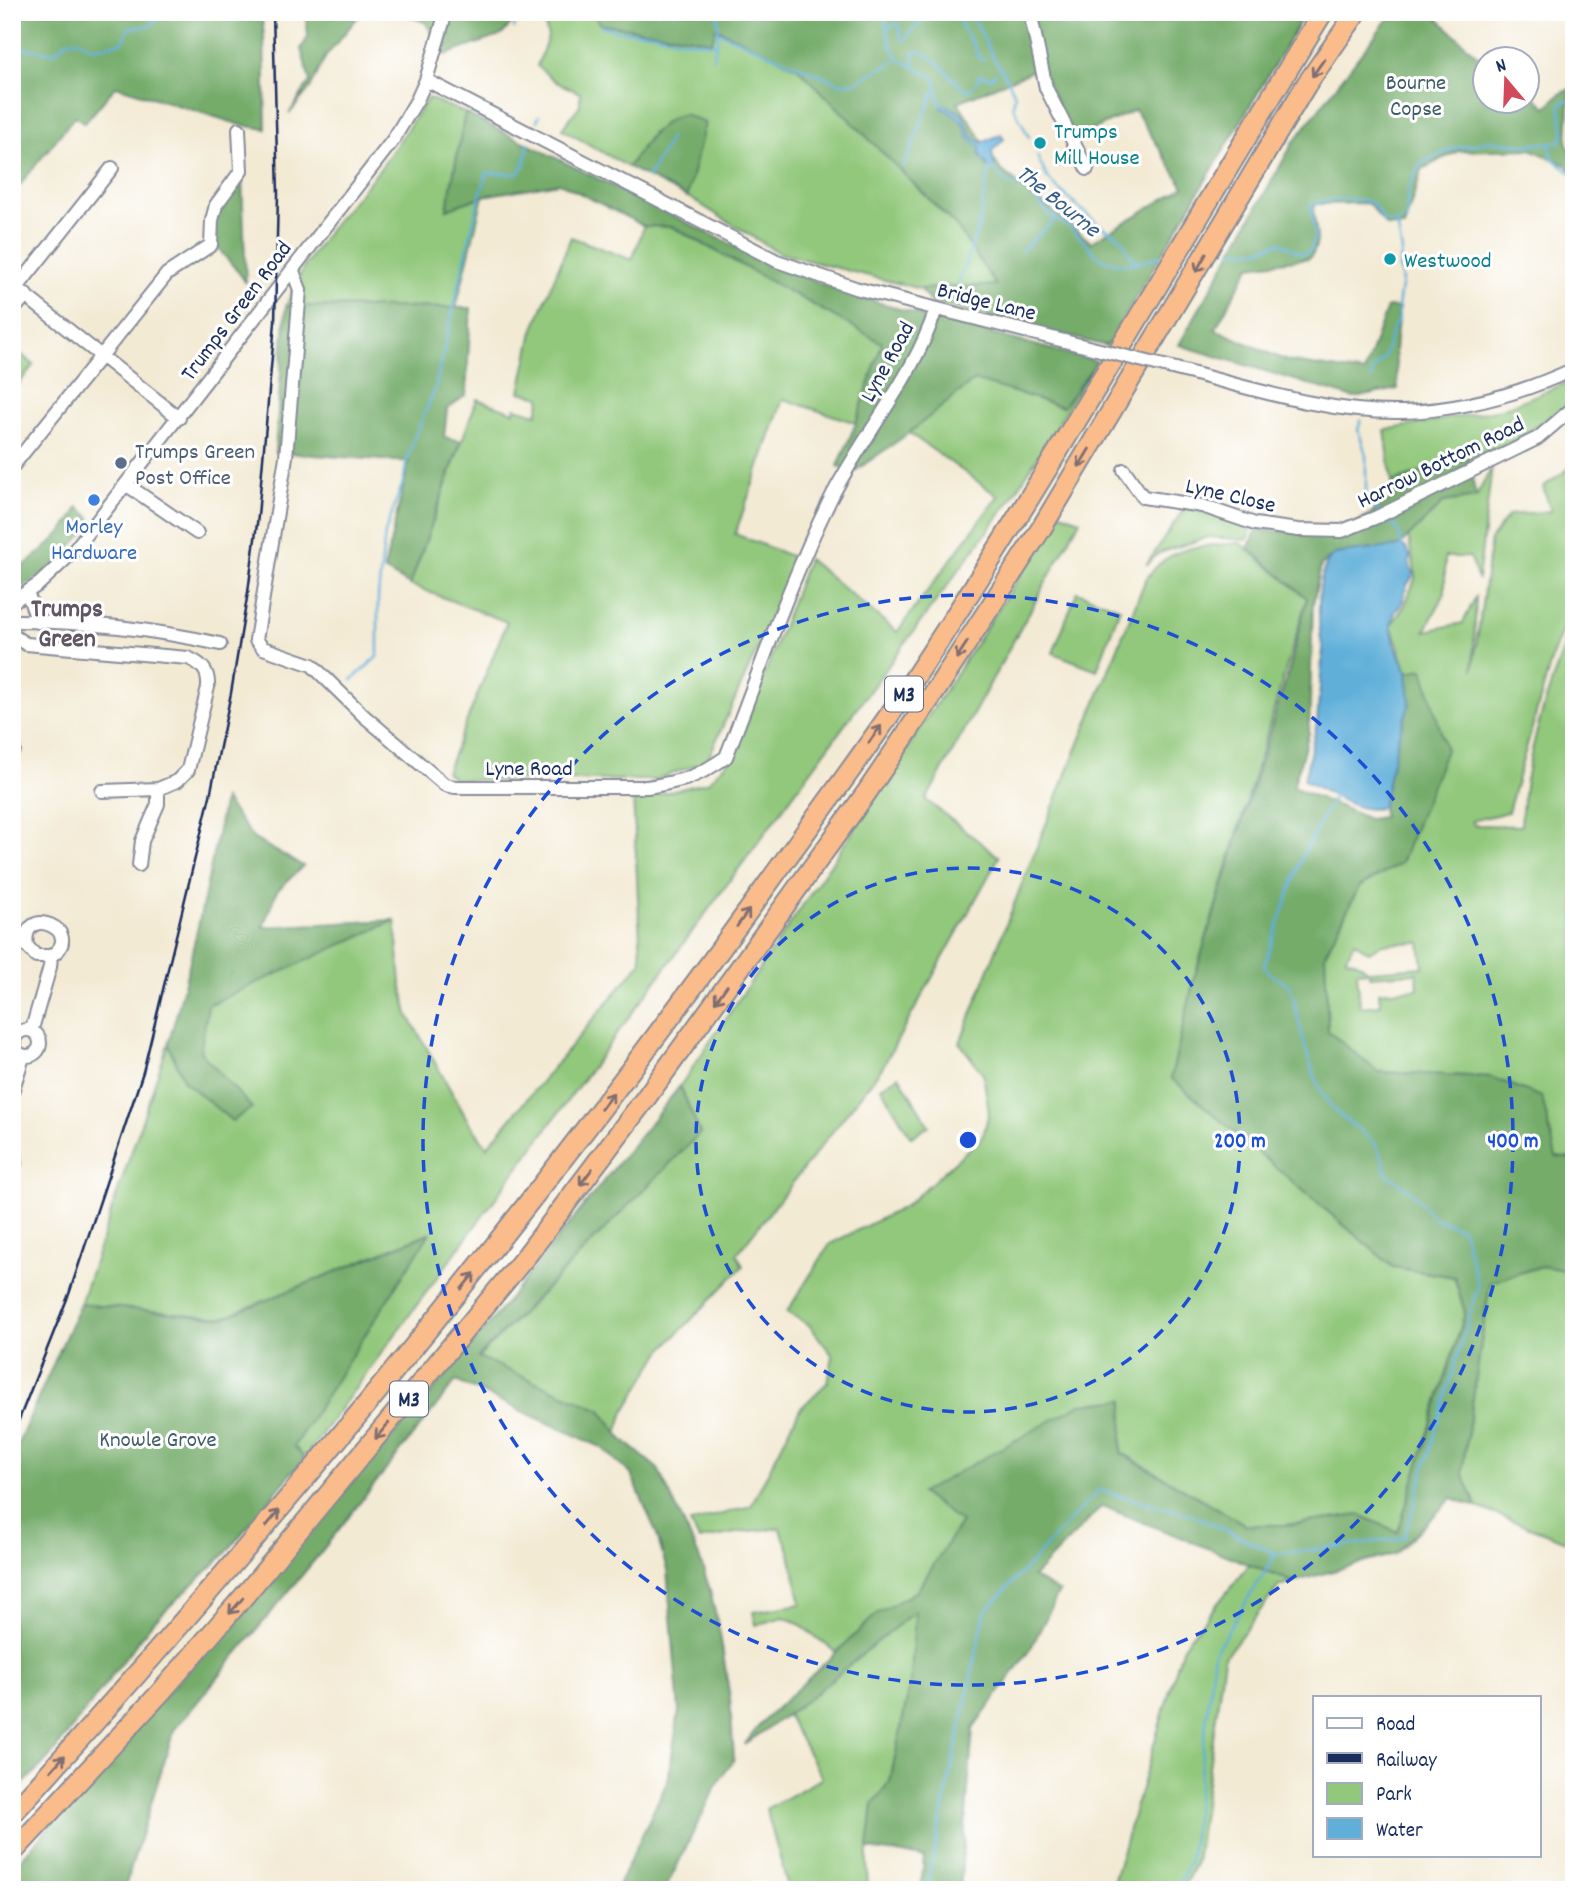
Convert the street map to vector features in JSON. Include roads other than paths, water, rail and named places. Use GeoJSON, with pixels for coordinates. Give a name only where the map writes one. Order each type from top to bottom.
{"type":"FeatureCollection","features":[{"type":"Feature","properties":{"kind":"highway","name":"M3"},"geometry":{"type":"LineString","coordinates":[[12,1814],[179,1628],[349,1428],[517,1219],[690,992],[919,671],[1044,476],[1322,12]]}},
{"type":"Feature","properties":{"kind":"highway","name":"M3"},"geometry":{"type":"LineString","coordinates":[[12,1853],[161,1692],[453,1347],[527,1255],[669,1065],[852,813],[938,687],[1041,529],[1306,85],[1357,12]]}},
{"type":"Feature","properties":{"kind":"street","name":"Trumps Green Road"},"geometry":{"type":"LineString","coordinates":[[12,602],[50,575],[74,552],[393,139],[426,80],[446,12]]}},
{"type":"Feature","properties":{"kind":"street"},"geometry":{"type":"LineString","coordinates":[[1030,12],[1046,88],[1087,169]]}},
{"type":"Feature","properties":{"kind":"street","name":"Bridge Lane"},"geometry":{"type":"LineString","coordinates":[[426,80],[777,261],[855,288],[936,309],[1336,407],[1403,412],[1448,408],[1484,401],[1534,386],[1572,370]]}},
{"type":"Feature","properties":{"kind":"street"},"geometry":{"type":"LineString","coordinates":[[12,467],[167,274],[211,245],[212,220],[216,205],[241,171],[239,129]]}},
{"type":"Feature","properties":{"kind":"street"},"geometry":{"type":"LineString","coordinates":[[12,312],[18,290],[112,168]]}},
{"type":"Feature","properties":{"kind":"street","name":"Lyne Road"},"geometry":{"type":"LineString","coordinates":[[293,271],[300,290],[286,457],[256,640],[263,648],[312,666],[445,785],[455,787],[647,787],[702,774],[726,757],[812,539],[855,456],[923,344],[936,309]]}},
{"type":"Feature","properties":{"kind":"street"},"geometry":{"type":"LineString","coordinates":[[18,290],[179,418]]}},
{"type":"Feature","properties":{"kind":"street"},"geometry":{"type":"LineString","coordinates":[[1572,370],[1574,385]]}},
{"type":"Feature","properties":{"kind":"street","name":"Harrow Bottom Road"},"geometry":{"type":"LineString","coordinates":[[1342,531],[1381,515],[1538,438],[1573,408],[1574,390]]}},
{"type":"Feature","properties":{"kind":"street","name":"Lyne Close"},"geometry":{"type":"LineString","coordinates":[[1124,470],[1143,497],[1202,506],[1255,524],[1298,530],[1342,531]]}},
{"type":"Feature","properties":{"kind":"street"},"geometry":{"type":"LineString","coordinates":[[127,485],[197,533]]}},
{"type":"Feature","properties":{"kind":"street"},"geometry":{"type":"LineString","coordinates":[[27,592],[38,622]]}},
{"type":"Feature","properties":{"kind":"street"},"geometry":{"type":"LineString","coordinates":[[12,621],[160,631],[220,645]]}},
{"type":"Feature","properties":{"kind":"street"},"geometry":{"type":"LineString","coordinates":[[12,635],[26,644],[178,656],[195,661],[207,673],[208,687],[188,770],[177,781],[159,789],[102,790]]}},
{"type":"Feature","properties":{"kind":"street"},"geometry":{"type":"LineString","coordinates":[[139,865],[142,841],[158,804],[159,789]]}},
{"type":"Feature","properties":{"kind":"street"},"geometry":{"type":"LineString","coordinates":[[32,1029],[51,956]]}},
{"type":"Feature","properties":{"kind":"street"},"geometry":{"type":"LineString","coordinates":[[23,1056],[16,1049],[14,1038],[22,1031],[32,1029]]}},
{"type":"Feature","properties":{"kind":"street"},"geometry":{"type":"LineString","coordinates":[[23,1056],[33,1054],[38,1046],[37,1034],[32,1029]]}},
{"type":"Feature","properties":{"kind":"street"},"geometry":{"type":"LineString","coordinates":[[12,1092],[23,1056]]}},
{"type":"Feature","properties":{"kind":"street"},"geometry":{"type":"LineString","coordinates":[[12,1153],[16,1161],[12,1171]]}},
{"type":"Feature","properties":{"kind":"water"},"geometry":{"type":"Polygon","coordinates":[[[944,104],[962,114],[972,137],[982,143],[1001,134],[1004,139],[992,151],[994,166],[986,167],[987,163],[979,153],[981,148],[968,138],[960,120],[942,108],[944,104]]]}},
{"type":"Feature","properties":{"kind":"water"},"geometry":{"type":"Polygon","coordinates":[[[1405,547],[1410,556],[1409,565],[1414,574],[1391,625],[1395,645],[1407,672],[1410,703],[1399,734],[1382,807],[1364,808],[1343,801],[1304,780],[1317,723],[1323,649],[1319,598],[1328,560],[1335,554],[1405,547]]]}},
{"type":"Feature","properties":{"kind":"waterway","name":"The Bourne"},"geometry":{"type":"LineString","coordinates":[[12,54],[23,48],[54,53],[67,41],[78,40],[94,48],[123,42],[129,28],[149,26],[164,12]]}},
{"type":"Feature","properties":{"kind":"waterway"},"geometry":{"type":"LineString","coordinates":[[514,28],[519,12]]}},
{"type":"Feature","properties":{"kind":"waterway","name":"The Bourne"},"geometry":{"type":"LineString","coordinates":[[656,12],[662,12]]}},
{"type":"Feature","properties":{"kind":"waterway","name":"The Bourne"},"geometry":{"type":"LineString","coordinates":[[670,12],[677,12]]}},
{"type":"Feature","properties":{"kind":"waterway","name":"The Bourne"},"geometry":{"type":"LineString","coordinates":[[718,12],[718,32],[841,84],[855,82],[899,59],[935,78],[940,104],[945,106]]}},
{"type":"Feature","properties":{"kind":"waterway"},"geometry":{"type":"LineString","coordinates":[[883,12],[891,46],[899,58]]}},
{"type":"Feature","properties":{"kind":"waterway"},"geometry":{"type":"LineString","coordinates":[[887,28],[896,24],[899,26],[901,38],[905,40],[913,29],[934,12]]}},
{"type":"Feature","properties":{"kind":"waterway"},"geometry":{"type":"LineString","coordinates":[[955,12],[980,59],[984,59]]}},
{"type":"Feature","properties":{"kind":"waterway","name":"The Bourne"},"geometry":{"type":"LineString","coordinates":[[971,12],[1015,95],[1013,106],[1029,137]]}},
{"type":"Feature","properties":{"kind":"waterway"},"geometry":{"type":"LineString","coordinates":[[601,26],[617,31],[652,33],[679,40],[717,44],[718,33]]}},
{"type":"Feature","properties":{"kind":"waterway"},"geometry":{"type":"LineString","coordinates":[[713,59],[716,46]]}},
{"type":"Feature","properties":{"kind":"waterway"},"geometry":{"type":"LineString","coordinates":[[914,67],[913,54],[918,51],[938,62],[966,90],[971,90],[973,86]]}},
{"type":"Feature","properties":{"kind":"waterway"},"geometry":{"type":"LineString","coordinates":[[976,83],[980,75],[991,78],[995,74]]}},
{"type":"Feature","properties":{"kind":"waterway"},"geometry":{"type":"LineString","coordinates":[[903,168],[935,90]]}},
{"type":"Feature","properties":{"kind":"waterway","name":"The Bourne"},"geometry":{"type":"LineString","coordinates":[[1397,224],[1407,217],[1408,191],[1419,166],[1424,162],[1452,149],[1491,141],[1528,145],[1559,142],[1564,134],[1560,106],[1564,101],[1574,100]]}},
{"type":"Feature","properties":{"kind":"waterway"},"geometry":{"type":"LineString","coordinates":[[537,121],[539,116]]}},
{"type":"Feature","properties":{"kind":"waterway"},"geometry":{"type":"LineString","coordinates":[[648,178],[671,137]]}},
{"type":"Feature","properties":{"kind":"waterway"},"geometry":{"type":"LineString","coordinates":[[352,680],[378,656],[378,596],[385,533],[403,482],[415,436],[435,389],[487,173],[517,174],[524,166],[529,143]]}},
{"type":"Feature","properties":{"kind":"waterway","name":"The Bourne"},"geometry":{"type":"LineString","coordinates":[[1550,144],[1552,158],[1574,176]]}},
{"type":"Feature","properties":{"kind":"waterway","name":"The Bourne"},"geometry":{"type":"LineString","coordinates":[[1037,156],[1047,177],[1056,187],[1098,224],[1121,238],[1138,263]]}},
{"type":"Feature","properties":{"kind":"waterway","name":"The Bourne"},"geometry":{"type":"LineString","coordinates":[[991,166],[1007,184],[1022,187],[1055,219],[1070,227],[1098,256],[1107,261],[1138,263],[1160,256]]}},
{"type":"Feature","properties":{"kind":"waterway"},"geometry":{"type":"LineString","coordinates":[[959,282],[979,226],[989,171],[994,168]]}},
{"type":"Feature","properties":{"kind":"waterway"},"geometry":{"type":"LineString","coordinates":[[1231,251],[1258,250],[1280,242],[1302,254],[1311,251],[1315,237],[1311,206],[1331,200],[1366,201],[1375,207],[1384,222],[1397,224]]}},
{"type":"Feature","properties":{"kind":"waterway"},"geometry":{"type":"LineString","coordinates":[[1021,251],[1055,220]]}},
{"type":"Feature","properties":{"kind":"waterway"},"geometry":{"type":"LineString","coordinates":[[1371,379],[1373,370],[1384,358],[1399,318],[1402,280],[1399,268],[1402,251],[1397,224]]}},
{"type":"Feature","properties":{"kind":"waterway"},"geometry":{"type":"LineString","coordinates":[[1361,420],[1358,430],[1366,454],[1366,500],[1378,511]]}},
{"type":"Feature","properties":{"kind":"waterway"},"geometry":{"type":"LineString","coordinates":[[1386,518],[1399,533],[1402,546],[1399,549]]}},
{"type":"Feature","properties":{"kind":"waterway"},"geometry":{"type":"LineString","coordinates":[[926,1890],[985,1612],[1099,1490],[1193,1515],[1276,1554],[1404,1538],[1478,1286],[1463,1229],[1433,1218],[1413,1193],[1386,1173],[1377,1147],[1369,1138],[1334,1110],[1326,1099],[1310,1061],[1289,985],[1269,973],[1264,966],[1302,857],[1336,792]]}},
{"type":"Feature","properties":{"kind":"waterway"},"geometry":{"type":"LineString","coordinates":[[1176,1890],[1190,1861],[1214,1653],[1276,1554]]}},
{"type":"Feature","properties":{"kind":"railway"},"geometry":{"type":"LineString","coordinates":[[12,1437],[69,1294],[143,1072],[210,796],[231,693],[258,516],[275,322],[278,194],[273,12]]}},
{"type":"Feature","properties":{"kind":"place","name":"Trumps Mill House"},"geometry":{"type":"Point","coordinates":[1040,143]}},
{"type":"Feature","properties":{"kind":"place","name":"Westwood"},"geometry":{"type":"Point","coordinates":[1390,259]}},
{"type":"Feature","properties":{"kind":"place","name":"Trumps Green Post Office"},"geometry":{"type":"Point","coordinates":[121,463]}},
{"type":"Feature","properties":{"kind":"place","name":"Morley Hardware"},"geometry":{"type":"Point","coordinates":[94,500]}},
{"type":"Feature","properties":{"kind":"district","name":"Trumps Green"},"geometry":{"type":"Point","coordinates":[67,622]}},
{"type":"Feature","properties":{"kind":"park label","name":"Bourne Copse"},"geometry":{"type":"Point","coordinates":[1416,94]}},
{"type":"Feature","properties":{"kind":"park label","name":"Knowle Grove"},"geometry":{"type":"Point","coordinates":[158,1438]}}]}
